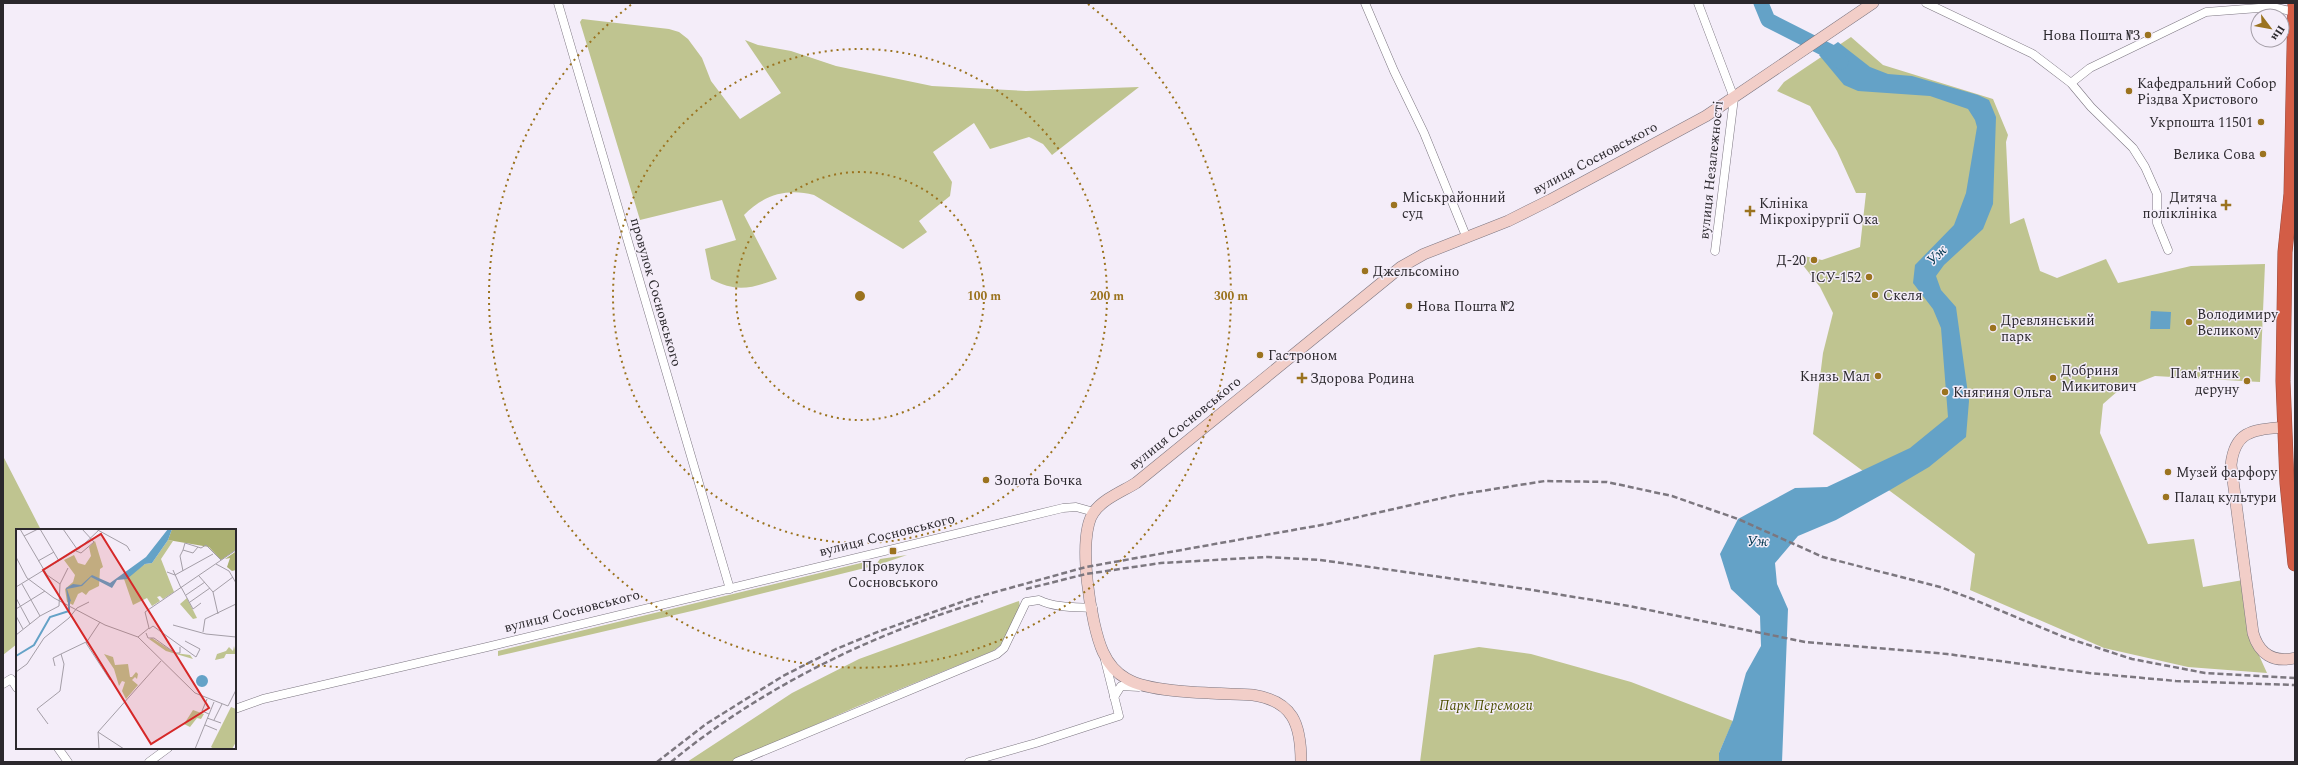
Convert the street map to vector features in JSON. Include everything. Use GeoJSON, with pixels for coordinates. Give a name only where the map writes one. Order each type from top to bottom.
{"type":"FeatureCollection","features":[{"type":"Feature","properties":{"kind":"highway"},"geometry":{"type":"LineString","coordinates":[[2295,3],[2291,194],[2292,214],[2285,252],[2285,427],[2291,452],[2287,483],[2295,564]]}},
{"type":"Feature","properties":{"kind":"street","name":"провулок Сосновського"},"geometry":{"type":"LineString","coordinates":[[558,3],[730,589]]}},
{"type":"Feature","properties":{"kind":"street"},"geometry":{"type":"LineString","coordinates":[[1365,3],[1394,71],[1424,133],[1466,236]]}},
{"type":"Feature","properties":{"kind":"street","name":"вулиця Незалежності"},"geometry":{"type":"LineString","coordinates":[[1698,3],[1734,98],[1715,251]]}},
{"type":"Feature","properties":{"kind":"street","name":"вулиця Сосновського"},"geometry":{"type":"LineString","coordinates":[[236,709],[273,696],[730,589],[1063,508],[1076,507],[1094,512],[1105,502],[1136,483],[1401,267],[1424,254],[1508,220],[1617,166],[1706,116],[1873,3]]}},
{"type":"Feature","properties":{"kind":"street"},"geometry":{"type":"LineString","coordinates":[[1926,3],[2033,54],[2071,83],[2091,107],[2133,148],[2145,167],[2157,194],[2157,223],[2168,250]]}},
{"type":"Feature","properties":{"kind":"street"},"geometry":{"type":"LineString","coordinates":[[2071,83],[2090,68],[2206,12],[2272,7],[2295,12]]}},
{"type":"Feature","properties":{"kind":"street"},"geometry":{"type":"LineString","coordinates":[[2285,427],[2249,432],[2235,445],[2231,465],[2255,639],[2263,653],[2278,660],[2292,659]]}},
{"type":"Feature","properties":{"kind":"street"},"geometry":{"type":"LineString","coordinates":[[970,762],[1036,744],[1119,716],[1103,651],[1095,628],[1086,574],[1086,534],[1094,512]]}},
{"type":"Feature","properties":{"kind":"street"},"geometry":{"type":"LineString","coordinates":[[737,762],[997,654],[1004,648],[1026,602],[1039,600],[1047,604],[1057,606],[1092,608]]}},
{"type":"Feature","properties":{"kind":"street"},"geometry":{"type":"LineString","coordinates":[[1103,651],[1110,664],[1121,675],[1146,687]]}},
{"type":"Feature","properties":{"kind":"street"},"geometry":{"type":"LineString","coordinates":[[3,684],[11,679],[16,686]]}},
{"type":"Feature","properties":{"kind":"street"},"geometry":{"type":"LineString","coordinates":[[1114,697],[1121,686],[1268,697],[1280,703],[1289,711],[1298,726],[1301,762]]}},
{"type":"Feature","properties":{"kind":"street"},"geometry":{"type":"LineString","coordinates":[[59,749],[68,762]]}},
{"type":"Feature","properties":{"kind":"street"},"geometry":{"type":"LineString","coordinates":[[149,762],[167,749]]}},
{"type":"Feature","properties":{"kind":"green space"},"geometry":{"type":"Polygon","coordinates":[[[582,19],[669,29],[679,32],[688,39],[702,58],[711,81],[740,119],[781,93],[745,40],[758,45],[791,51],[836,66],[932,86],[1026,91],[1139,87],[1052,155],[1043,144],[1029,137],[990,149],[974,123],[933,152],[952,182],[950,196],[919,221],[927,232],[903,249],[814,195],[794,192],[767,198],[759,202],[744,215],[777,279],[752,287],[736,288],[711,279],[705,249],[736,240],[722,200],[640,220],[580,22],[582,19]]]}},
{"type":"Feature","properties":{"kind":"green space"},"geometry":{"type":"Polygon","coordinates":[[[1851,37],[1883,65],[1993,99],[2008,135],[2006,142],[2010,224],[2024,218],[2040,271],[2057,278],[2106,259],[2118,283],[2191,266],[2265,264],[2260,382],[2155,376],[2119,390],[2103,404],[2100,433],[2148,544],[2194,539],[2203,587],[2243,580],[2253,642],[2267,673],[2188,667],[2104,648],[1970,590],[1975,554],[1813,434],[1823,353],[1833,313],[1820,287],[1802,264],[1804,256],[1822,260],[1860,247],[1866,193],[1856,193],[1837,151],[1810,106],[1777,91],[1784,82],[1851,37]]]}},
{"type":"Feature","properties":{"kind":"green space"},"geometry":{"type":"Polygon","coordinates":[[[3,456],[40,529],[16,529],[16,645],[3,655],[3,456]]]}},
{"type":"Feature","properties":{"kind":"green space"},"geometry":{"type":"Polygon","coordinates":[[[907,555],[875,566],[880,559],[907,555]]]}},
{"type":"Feature","properties":{"kind":"green space"},"geometry":{"type":"Polygon","coordinates":[[[865,562],[869,567],[696,610],[498,656],[498,651],[865,562]]]}},
{"type":"Feature","properties":{"kind":"green space"},"geometry":{"type":"Polygon","coordinates":[[[1019,601],[1020,607],[1001,645],[993,651],[856,707],[731,762],[687,762],[792,693],[859,659],[1019,601]]]}},
{"type":"Feature","properties":{"kind":"green space","name":"Парк Перемоги"},"geometry":{"type":"Polygon","coordinates":[[[1479,647],[1531,654],[1631,682],[1733,721],[1719,753],[1719,762],[1420,762],[1434,655],[1479,647]]]}},
{"type":"Feature","properties":{"kind":"water","name":"Уж"},"geometry":{"type":"Polygon","coordinates":[[[1838,42],[1870,67],[1888,74],[1912,76],[1978,95],[1989,100],[1996,117],[1993,204],[1983,229],[1944,265],[1936,276],[1941,290],[1956,307],[1969,401],[1966,437],[1929,467],[1890,490],[1836,520],[1798,536],[1775,563],[1777,584],[1788,609],[1782,762],[1719,762],[1719,753],[1733,720],[1746,673],[1761,646],[1760,616],[1731,589],[1720,554],[1738,519],[1795,488],[1827,487],[1910,448],[1948,417],[1941,328],[1933,309],[1913,283],[1915,265],[1954,225],[1966,193],[1977,127],[1975,120],[1968,109],[1930,96],[1858,91],[1844,85],[1819,55],[1838,42]]]}},
{"type":"Feature","properties":{"kind":"water"},"geometry":{"type":"Polygon","coordinates":[[[2151,311],[2171,312],[2170,329],[2150,329],[2151,311]]]}},
{"type":"Feature","properties":{"kind":"waterway","name":"Уж"},"geometry":{"type":"LineString","coordinates":[[1761,3],[1768,20],[1831,52],[1841,62]]}},
{"type":"Feature","properties":{"kind":"railway"},"geometry":{"type":"LineString","coordinates":[[657,762],[706,724],[783,676],[836,649],[880,631],[970,599],[1086,567],[1327,524],[1456,495],[1545,481],[1607,482],[1672,496],[1738,519],[1823,557],[1940,587],[2064,637],[2132,659],[2205,673],[2295,678]]}},
{"type":"Feature","properties":{"kind":"railway"},"geometry":{"type":"LineString","coordinates":[[1026,589],[1086,574],[1161,563],[1268,557],[1320,560],[1526,589],[1629,606],[1805,642],[1947,654],[2089,673],[2176,681],[2295,685]]}},
{"type":"Feature","properties":{"kind":"railway"},"geometry":{"type":"LineString","coordinates":[[671,762],[705,735],[741,711],[779,687],[819,666],[900,629],[983,601]]}},
{"type":"Feature","properties":{"kind":"place","name":"Нова Пошта №3"},"geometry":{"type":"Point","coordinates":[2148,35]}},
{"type":"Feature","properties":{"kind":"place","name":"Кафедральний Собор Різдва Христового"},"geometry":{"type":"Point","coordinates":[2129,91]}},
{"type":"Feature","properties":{"kind":"place","name":"Укрпошта 11501"},"geometry":{"type":"Point","coordinates":[2261,122]}},
{"type":"Feature","properties":{"kind":"place","name":"Велика Сова"},"geometry":{"type":"Point","coordinates":[2263,154]}},
{"type":"Feature","properties":{"kind":"place","name":"Міськрайонний суд"},"geometry":{"type":"Point","coordinates":[1394,205]}},
{"type":"Feature","properties":{"kind":"place","name":"Дитяча поліклініка"},"geometry":{"type":"Point","coordinates":[2226,205]}},
{"type":"Feature","properties":{"kind":"place","name":"Клініка Мікрохірургії Ока"},"geometry":{"type":"Point","coordinates":[1750,211]}},
{"type":"Feature","properties":{"kind":"place","name":"Д-20"},"geometry":{"type":"Point","coordinates":[1814,260]}},
{"type":"Feature","properties":{"kind":"place","name":"Джельсоміно"},"geometry":{"type":"Point","coordinates":[1365,271]}},
{"type":"Feature","properties":{"kind":"place","name":"ІСУ-152"},"geometry":{"type":"Point","coordinates":[1869,277]}},
{"type":"Feature","properties":{"kind":"place","name":"Скеля"},"geometry":{"type":"Point","coordinates":[1875,295]}},
{"type":"Feature","properties":{"kind":"place","name":"Нова Пошта №2"},"geometry":{"type":"Point","coordinates":[1409,306]}},
{"type":"Feature","properties":{"kind":"place","name":"Володимиру Великому"},"geometry":{"type":"Point","coordinates":[2189,322]}},
{"type":"Feature","properties":{"kind":"place","name":"Древлянський парк"},"geometry":{"type":"Point","coordinates":[1993,328]}},
{"type":"Feature","properties":{"kind":"place","name":"Гастроном"},"geometry":{"type":"Point","coordinates":[1260,355]}},
{"type":"Feature","properties":{"kind":"place","name":"Князь Мал"},"geometry":{"type":"Point","coordinates":[1878,376]}},
{"type":"Feature","properties":{"kind":"place","name":"Здорова Родина"},"geometry":{"type":"Point","coordinates":[1302,378]}},
{"type":"Feature","properties":{"kind":"place","name":"Добриня Микитович"},"geometry":{"type":"Point","coordinates":[2053,378]}},
{"type":"Feature","properties":{"kind":"place","name":"Пам'ятник деруну"},"geometry":{"type":"Point","coordinates":[2247,381]}},
{"type":"Feature","properties":{"kind":"place","name":"Княгиня Ольга"},"geometry":{"type":"Point","coordinates":[1945,392]}},
{"type":"Feature","properties":{"kind":"place","name":"Музей фарфору"},"geometry":{"type":"Point","coordinates":[2168,472]}},
{"type":"Feature","properties":{"kind":"place","name":"Золота Бочка"},"geometry":{"type":"Point","coordinates":[986,480]}},
{"type":"Feature","properties":{"kind":"place","name":"Палац культури"},"geometry":{"type":"Point","coordinates":[2166,497]}},
{"type":"Feature","properties":{"kind":"place","name":"Провулок Сосновського"},"geometry":{"type":"Point","coordinates":[893,551]}}]}
